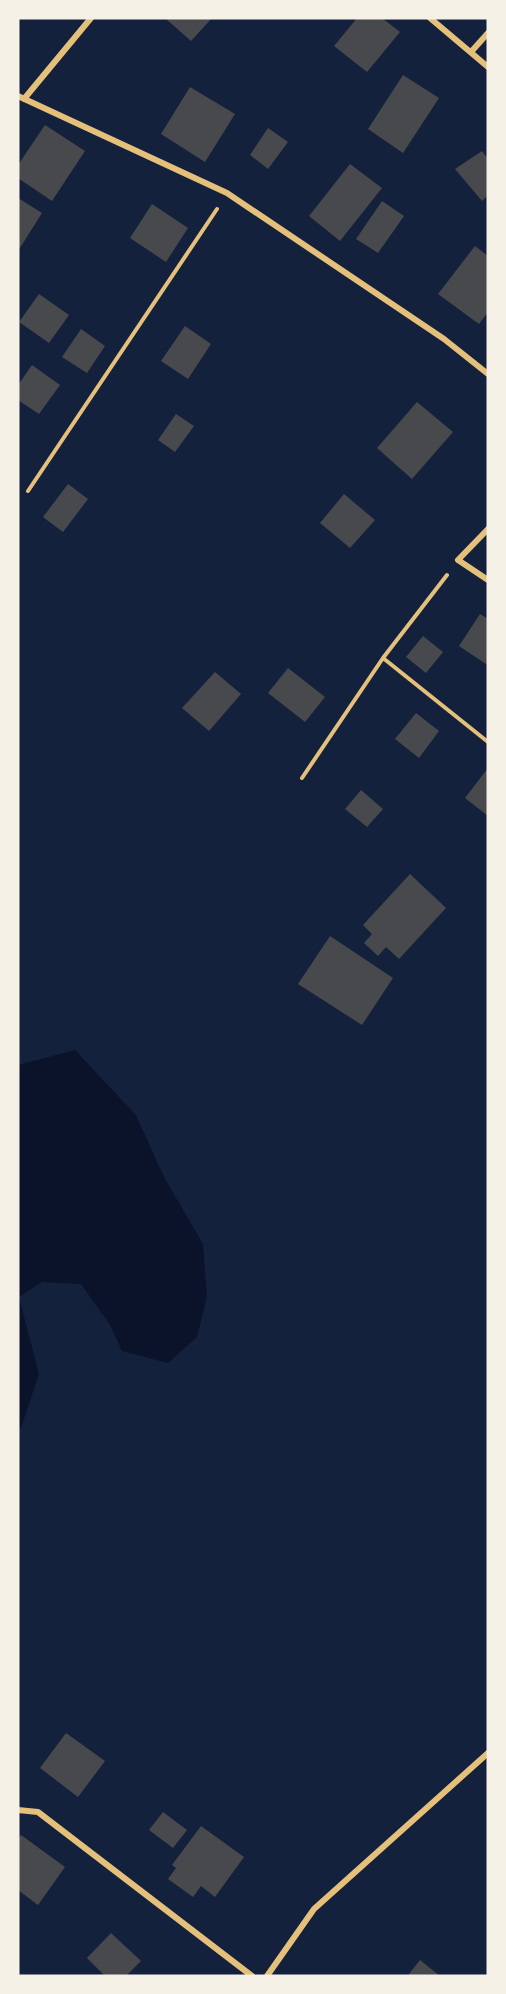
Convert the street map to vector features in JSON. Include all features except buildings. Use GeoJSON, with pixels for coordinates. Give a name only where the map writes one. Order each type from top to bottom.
{"type":"FeatureCollection","features":[{"type":"Feature","properties":{"kind":"street"},"geometry":{"type":"LineString","coordinates":[[91,18],[21,98],[227,193],[444,339],[488,374]]}},
{"type":"Feature","properties":{"kind":"street"},"geometry":{"type":"LineString","coordinates":[[430,18],[488,67]]}},
{"type":"Feature","properties":{"kind":"street"},"geometry":{"type":"LineString","coordinates":[[471,52],[488,33]]}},
{"type":"Feature","properties":{"kind":"street"},"geometry":{"type":"LineString","coordinates":[[488,529],[458,560],[488,580]]}},
{"type":"Feature","properties":{"kind":"street"},"geometry":{"type":"LineString","coordinates":[[267,1976],[314,1909],[488,1753]]}},
{"type":"Feature","properties":{"kind":"street"},"geometry":{"type":"LineString","coordinates":[[18,1810],[38,1812],[252,1976]]}},
{"type":"Feature","properties":{"kind":"path"},"geometry":{"type":"LineString","coordinates":[[28,491],[227,193]]}},
{"type":"Feature","properties":{"kind":"path"},"geometry":{"type":"LineString","coordinates":[[302,778],[383,658],[458,560]]}},
{"type":"Feature","properties":{"kind":"path"},"geometry":{"type":"LineString","coordinates":[[383,658],[488,742]]}},
{"type":"Feature","properties":{"kind":"water"},"geometry":{"type":"Polygon","coordinates":[[[75,1050],[136,1115],[164,1177],[203,1244],[207,1297],[197,1337],[168,1363],[122,1351],[110,1325],[81,1284],[42,1282],[19,1297],[39,1374],[21,1428],[18,1429],[18,1065],[75,1050]]]}}]}
